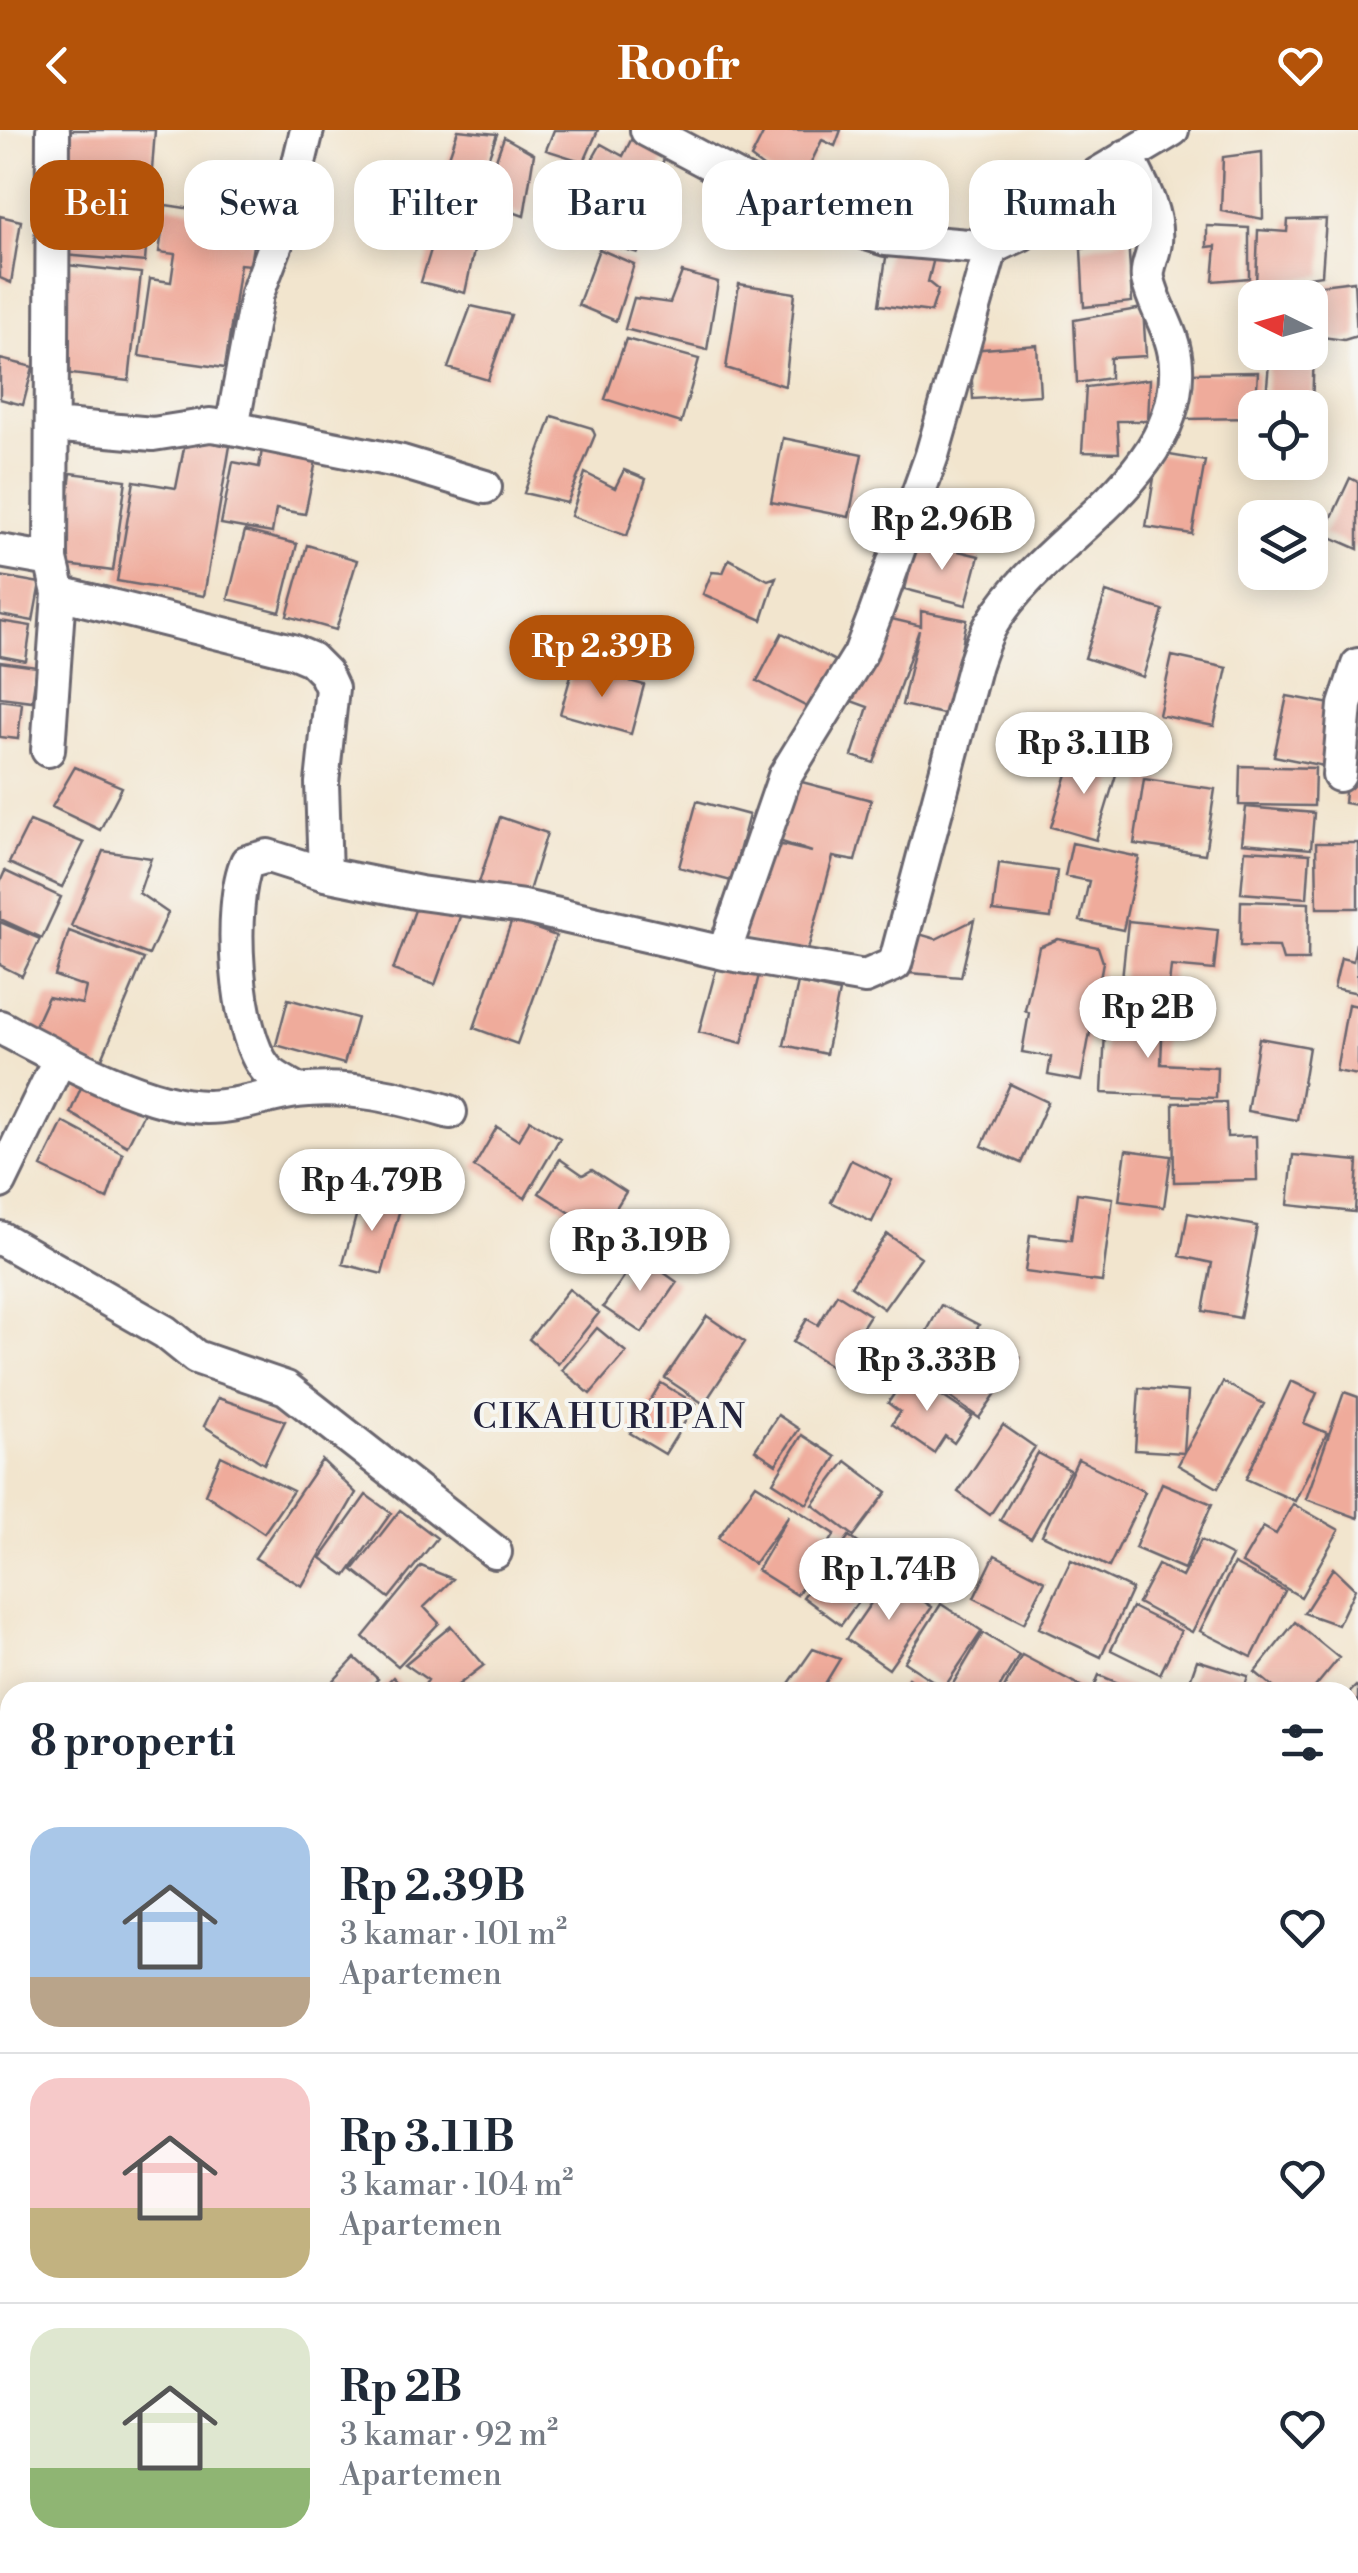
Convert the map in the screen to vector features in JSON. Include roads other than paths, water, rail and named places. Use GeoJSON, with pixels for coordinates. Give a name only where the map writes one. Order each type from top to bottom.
{"type":"FeatureCollection","features":[{"type":"Feature","properties":{"kind":"street"},"geometry":{"type":"LineString","coordinates":[[48,750],[59,593],[51,560],[52,130]]}},
{"type":"Feature","properties":{"kind":"street"},"geometry":{"type":"LineString","coordinates":[[232,428],[258,294],[285,220],[307,130]]}},
{"type":"Feature","properties":{"kind":"street"},"geometry":{"type":"LineString","coordinates":[[647,130],[806,214],[886,238],[969,246]]}},
{"type":"Feature","properties":{"kind":"street"},"geometry":{"type":"LineString","coordinates":[[1122,160],[1172,130]]}},
{"type":"Feature","properties":{"kind":"street"},"geometry":{"type":"LineString","coordinates":[[298,1091],[267,1071],[254,1047],[238,978],[240,878],[246,862],[268,856],[366,884],[524,907],[724,953],[865,977],[896,964],[974,664],[993,622],[1024,584],[1138,470],[1160,438],[1172,409],[1176,367],[1169,326],[1157,306],[1147,275],[1156,228],[1146,194],[1127,156]]}},
{"type":"Feature","properties":{"kind":"street"},"geometry":{"type":"LineString","coordinates":[[724,953],[785,776],[860,654],[870,628],[932,455],[989,250]]}},
{"type":"Feature","properties":{"kind":"street"},"geometry":{"type":"LineString","coordinates":[[52,425],[153,434],[210,425],[232,428],[402,462],[485,487]]}},
{"type":"Feature","properties":{"kind":"street"},"geometry":{"type":"LineString","coordinates":[[0,552],[51,560]]}},
{"type":"Feature","properties":{"kind":"street"},"geometry":{"type":"LineString","coordinates":[[59,593],[292,651],[311,659],[325,673],[332,688],[322,783],[325,874]]}},
{"type":"Feature","properties":{"kind":"street"},"geometry":{"type":"LineString","coordinates":[[1339,776],[1345,705],[1358,665]]}},
{"type":"Feature","properties":{"kind":"street"},"geometry":{"type":"LineString","coordinates":[[0,1028],[154,1097],[208,1107],[298,1091],[350,1091],[450,1112]]}},
{"type":"Feature","properties":{"kind":"street"},"geometry":{"type":"LineString","coordinates":[[0,1182],[60,1058]]}},
{"type":"Feature","properties":{"kind":"street"},"geometry":{"type":"LineString","coordinates":[[0,1238],[165,1332],[196,1357],[286,1388],[495,1552]]}},
{"type":"Feature","properties":{"kind":"district","name":"CIKAHURIPAN"},"geometry":{"type":"Point","coordinates":[610,1417]}}]}
